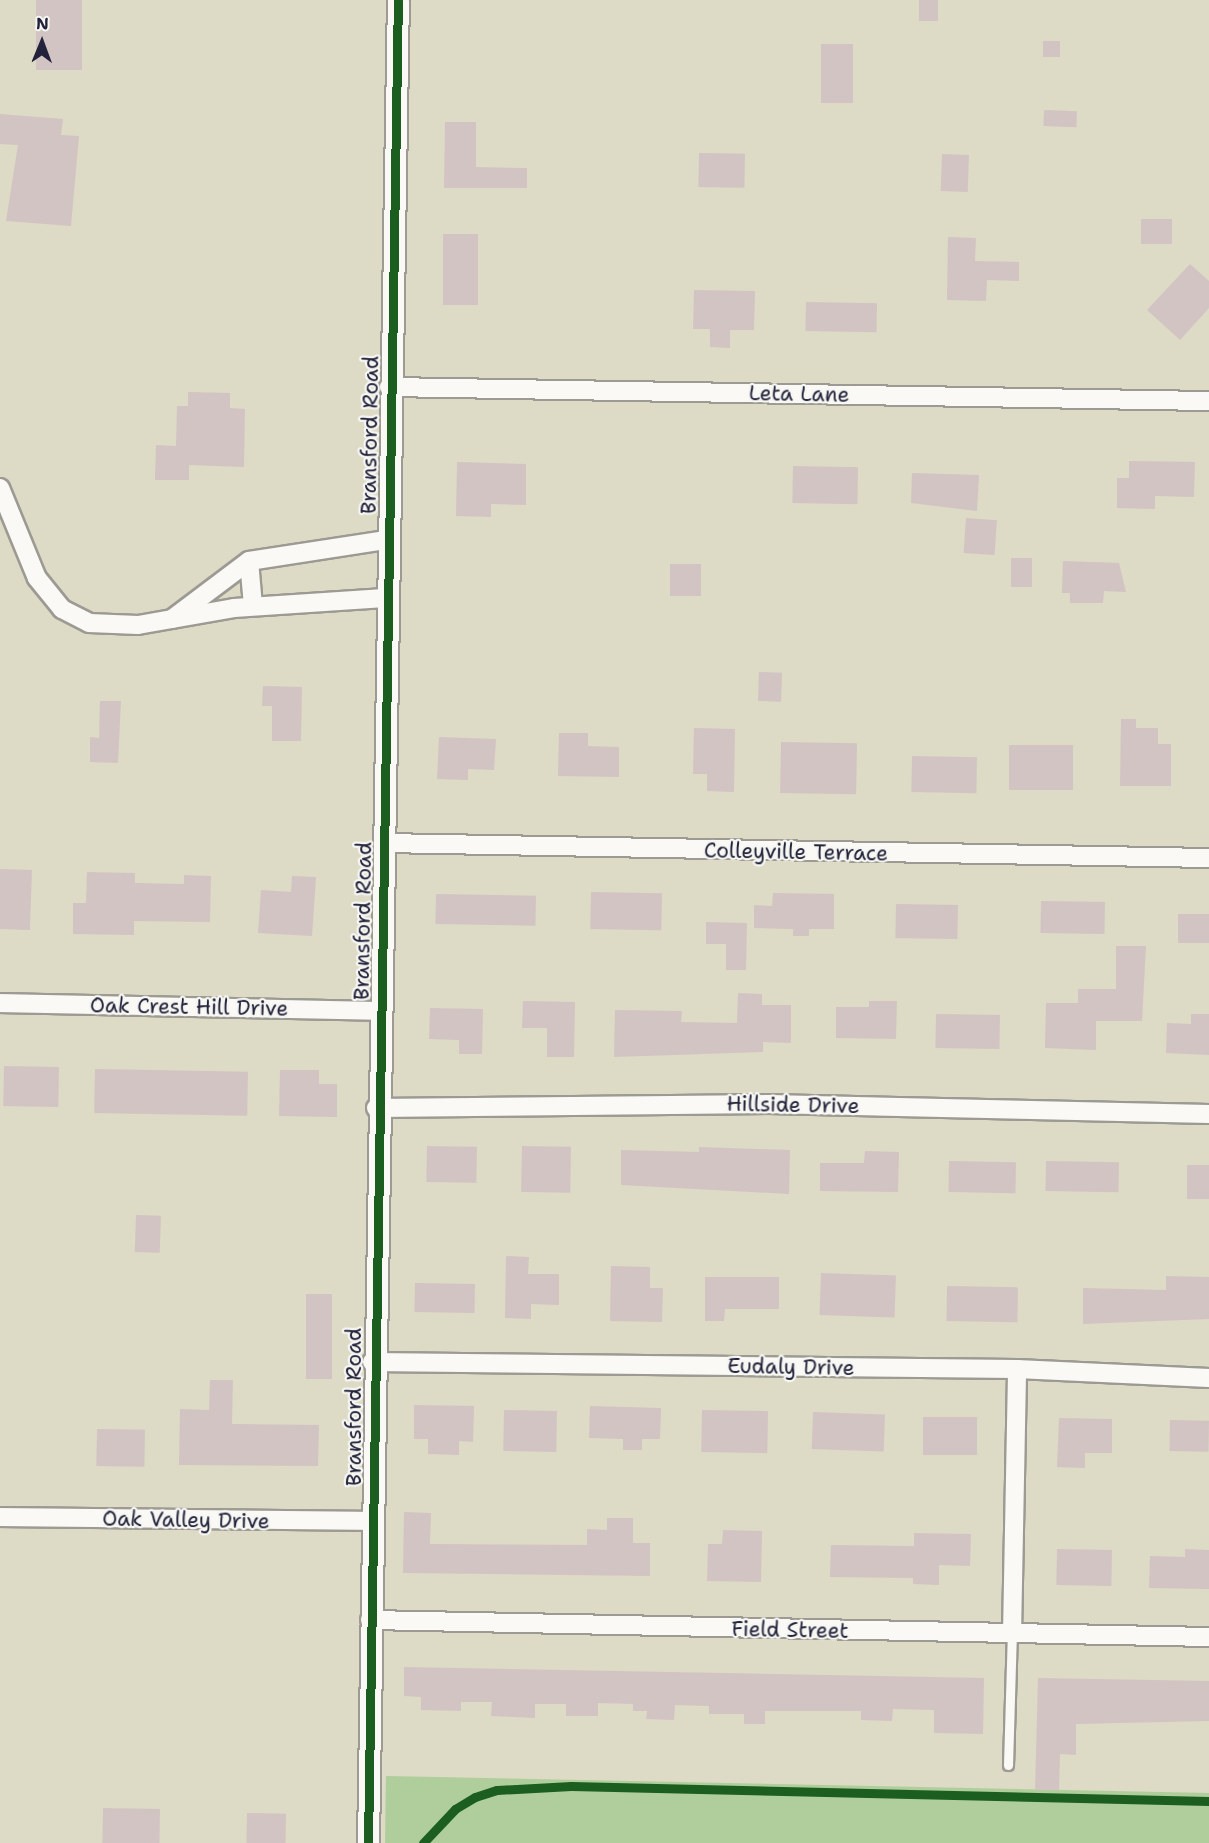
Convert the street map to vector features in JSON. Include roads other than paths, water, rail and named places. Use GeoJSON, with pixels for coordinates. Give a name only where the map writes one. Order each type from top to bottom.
{"type":"FeatureCollection","features":[{"type":"Feature","properties":{"kind":"street","name":"Bransford Road"},"geometry":{"type":"LineString","coordinates":[[368,1843],[376,1108],[398,0]]}},
{"type":"Feature","properties":{"kind":"street","name":"Leta Lane"},"geometry":{"type":"LineString","coordinates":[[389,387],[1209,401]]}},
{"type":"Feature","properties":{"kind":"street"},"geometry":{"type":"LineString","coordinates":[[0,488],[37,578],[62,609],[89,622],[168,622],[253,606],[386,598]]}},
{"type":"Feature","properties":{"kind":"street"},"geometry":{"type":"LineString","coordinates":[[168,622],[249,561],[386,540]]}},
{"type":"Feature","properties":{"kind":"street"},"geometry":{"type":"LineString","coordinates":[[249,561],[253,606]]}},
{"type":"Feature","properties":{"kind":"street","name":"Colleyville Terrace"},"geometry":{"type":"LineString","coordinates":[[383,843],[1209,858]]}},
{"type":"Feature","properties":{"kind":"street","name":"Oak Crest Hill Drive"},"geometry":{"type":"LineString","coordinates":[[0,1003],[379,1011]]}},
{"type":"Feature","properties":{"kind":"street","name":"Hillside Drive"},"geometry":{"type":"LineString","coordinates":[[376,1108],[769,1104],[1209,1114]]}},
{"type":"Feature","properties":{"kind":"street","name":"Eudaly Drive"},"geometry":{"type":"LineString","coordinates":[[372,1362],[1017,1369],[1209,1378]]}},
{"type":"Feature","properties":{"kind":"street"},"geometry":{"type":"LineString","coordinates":[[1012,1634],[1017,1369]]}},
{"type":"Feature","properties":{"kind":"street","name":"Oak Valley Drive"},"geometry":{"type":"LineString","coordinates":[[0,1517],[371,1521]]}},
{"type":"Feature","properties":{"kind":"street","name":"Field Street"},"geometry":{"type":"LineString","coordinates":[[370,1620],[1209,1637]]}},
{"type":"Feature","properties":{"kind":"lane"},"geometry":{"type":"LineString","coordinates":[[1008,1766],[1012,1634]]}}]}
